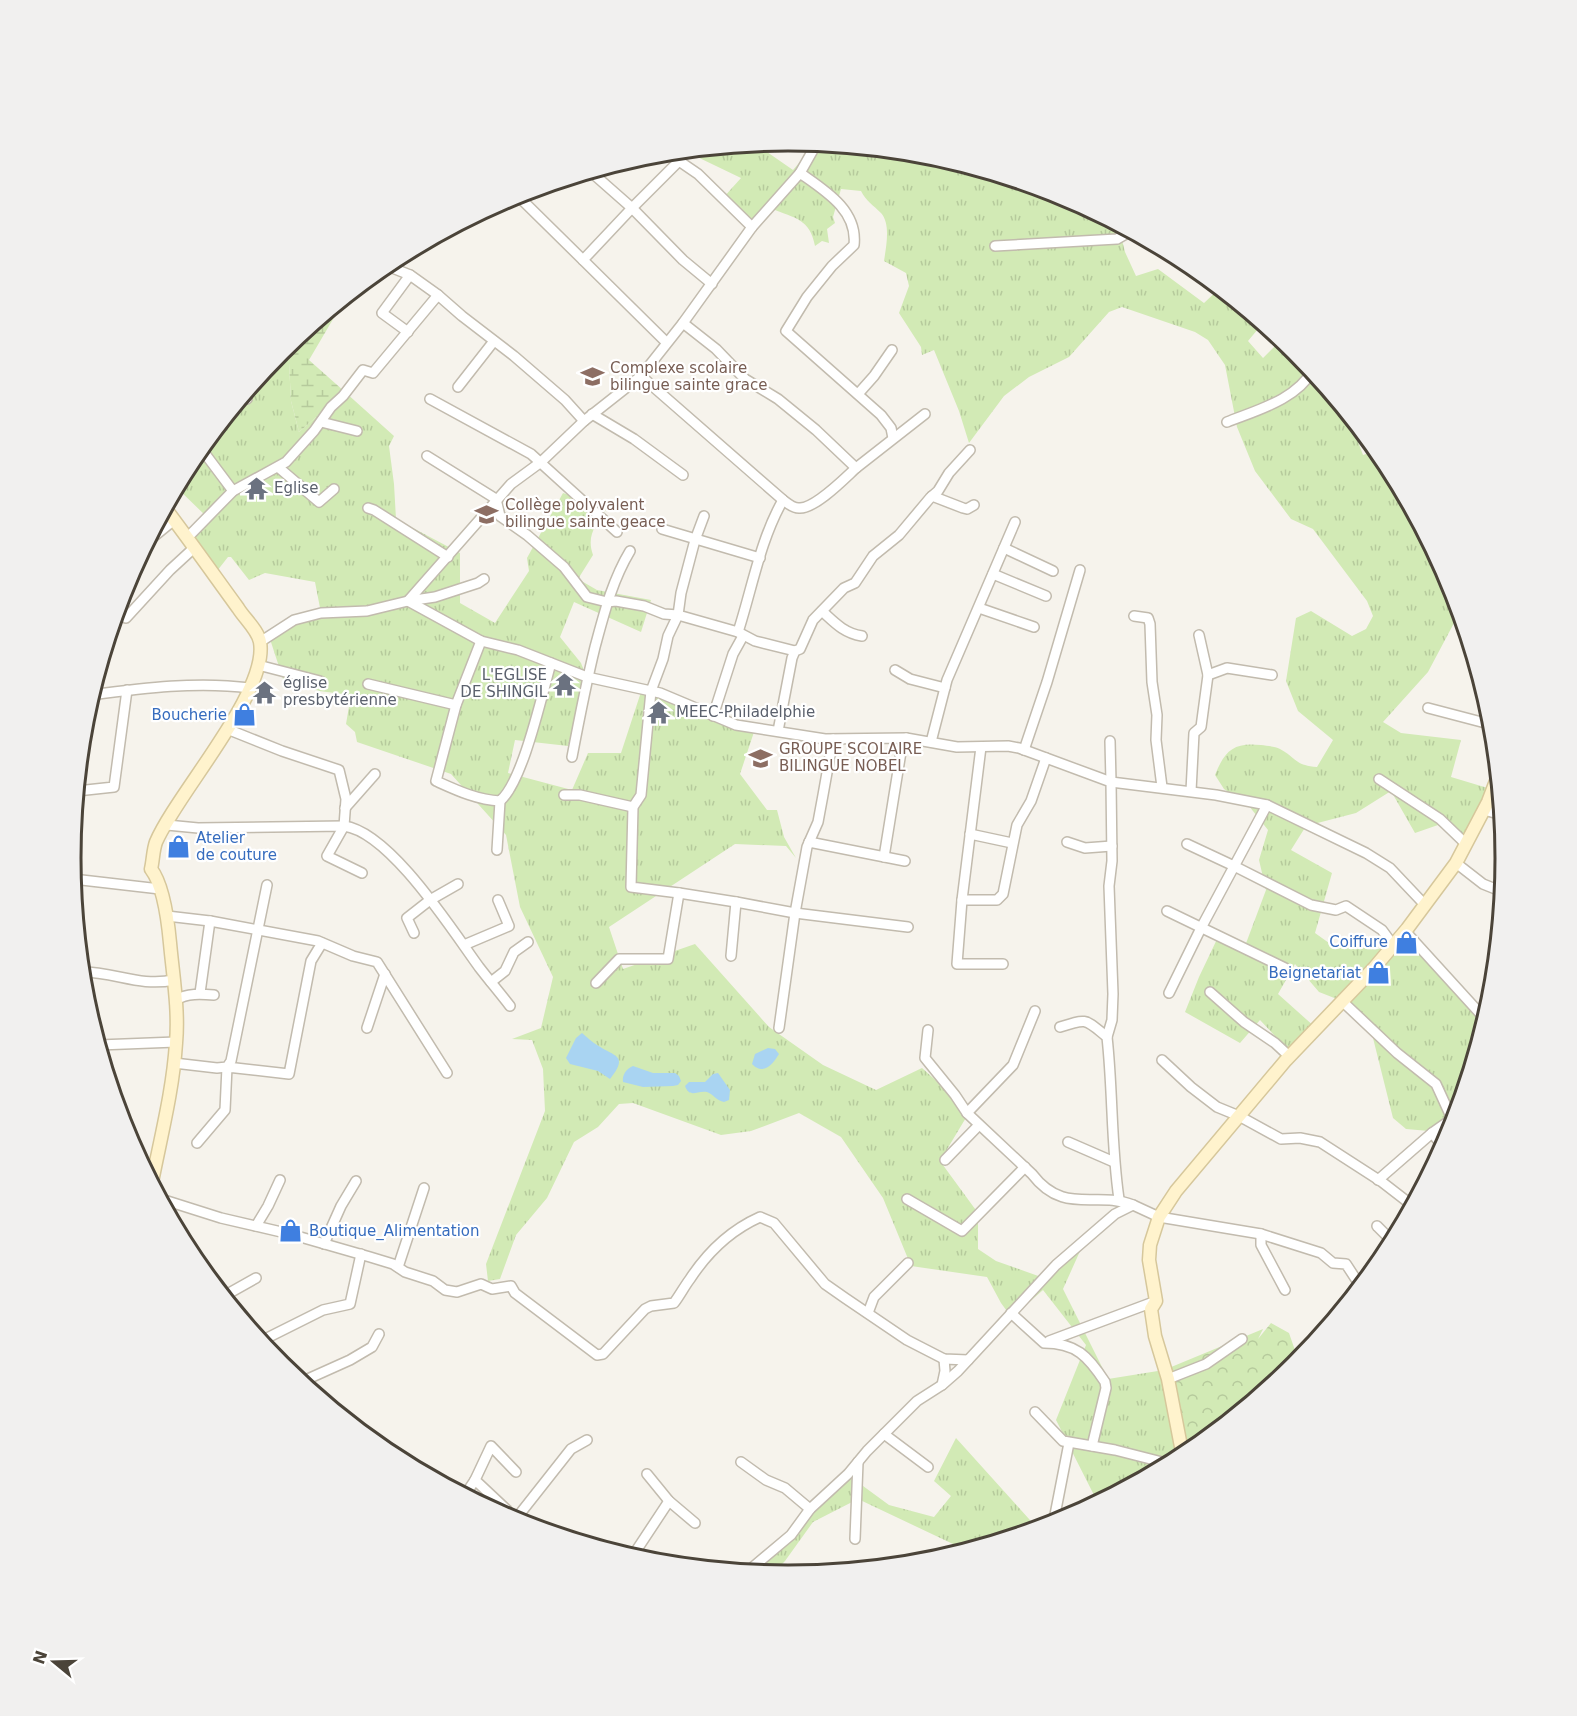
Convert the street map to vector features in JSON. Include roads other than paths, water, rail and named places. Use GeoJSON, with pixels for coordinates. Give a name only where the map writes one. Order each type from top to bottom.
{"type":"FeatureCollection","features":[{"type":"Feature","properties":{"kind":"street"},"geometry":{"type":"LineString","coordinates":[[408,601],[511,484],[541,462],[592,414],[641,376],[683,323],[752,227],[800,173],[812,151]]}},
{"type":"Feature","properties":{"kind":"street"},"geometry":{"type":"LineString","coordinates":[[583,260],[679,161],[698,174],[752,227]]}},
{"type":"Feature","properties":{"kind":"street"},"geometry":{"type":"LineString","coordinates":[[800,173],[828,192],[845,210],[855,238],[854,245],[832,266],[807,297],[786,331],[881,415],[891,428],[893,438]]}},
{"type":"Feature","properties":{"kind":"street"},"geometry":{"type":"LineString","coordinates":[[597,177],[632,208],[683,260],[712,284]]}},
{"type":"Feature","properties":{"kind":"street"},"geometry":{"type":"LineString","coordinates":[[524,202],[666,342]]}},
{"type":"Feature","properties":{"kind":"street"},"geometry":{"type":"LineString","coordinates":[[995,246],[1118,239],[1124,235]]}},
{"type":"Feature","properties":{"kind":"street"},"geometry":{"type":"LineString","coordinates":[[396,269],[410,275],[438,295],[565,400],[584,421]]}},
{"type":"Feature","properties":{"kind":"street"},"geometry":{"type":"LineString","coordinates":[[408,332],[382,313],[410,275]]}},
{"type":"Feature","properties":{"kind":"street"},"geometry":{"type":"LineString","coordinates":[[126,618],[170,570],[233,491],[286,462],[363,370],[373,373],[438,295]]}},
{"type":"Feature","properties":{"kind":"street"},"geometry":{"type":"LineString","coordinates":[[683,323],[716,349],[745,379],[778,399],[816,430],[856,468]]}},
{"type":"Feature","properties":{"kind":"street"},"geometry":{"type":"LineString","coordinates":[[458,387],[494,341]]}},
{"type":"Feature","properties":{"kind":"street"},"geometry":{"type":"LineString","coordinates":[[858,394],[892,350]]}},
{"type":"Feature","properties":{"kind":"street"},"geometry":{"type":"LineString","coordinates":[[641,376],[783,500],[796,508],[808,506],[925,414]]}},
{"type":"Feature","properties":{"kind":"street"},"geometry":{"type":"LineString","coordinates":[[1227,422],[1282,400],[1308,378]]}},
{"type":"Feature","properties":{"kind":"street"},"geometry":{"type":"LineString","coordinates":[[430,399],[531,454],[617,532]]}},
{"type":"Feature","properties":{"kind":"street"},"geometry":{"type":"LineString","coordinates":[[592,414],[634,439],[683,475]]}},
{"type":"Feature","properties":{"kind":"street"},"geometry":{"type":"LineString","coordinates":[[321,422],[357,431]]}},
{"type":"Feature","properties":{"kind":"street"},"geometry":{"type":"LineString","coordinates":[[427,456],[496,499],[500,516],[527,535],[564,567],[587,597],[607,602],[616,601],[644,606],[664,614],[678,615],[740,634],[755,641],[795,651],[801,649],[813,620],[844,588],[855,583],[873,556],[899,535],[970,450]]}},
{"type":"Feature","properties":{"kind":"street"},"geometry":{"type":"LineString","coordinates":[[207,456],[233,491]]}},
{"type":"Feature","properties":{"kind":"street"},"geometry":{"type":"LineString","coordinates":[[278,467],[319,502],[334,489]]}},
{"type":"Feature","properties":{"kind":"street"},"geometry":{"type":"LineString","coordinates":[[932,496],[963,508],[968,509],[974,505]]}},
{"type":"Feature","properties":{"kind":"street"},"geometry":{"type":"LineString","coordinates":[[713,716],[740,634],[760,558],[776,511],[783,500]]}},
{"type":"Feature","properties":{"kind":"street"},"geometry":{"type":"LineString","coordinates":[[368,508],[448,557]]}},
{"type":"Feature","properties":{"kind":"street"},"geometry":{"type":"LineString","coordinates":[[154,1172],[165,1124],[174,1063],[176,1000],[167,916],[158,879],[151,869],[156,844],[185,792],[227,729],[250,688],[258,665],[260,642],[170,515]]}},
{"type":"Feature","properties":{"kind":"street"},"geometry":{"type":"LineString","coordinates":[[704,516],[681,593],[678,615],[668,636],[651,691],[641,795],[633,807],[631,886],[795,913],[908,927]]}},
{"type":"Feature","properties":{"kind":"street"},"geometry":{"type":"LineString","coordinates":[[162,530],[174,520]]}},
{"type":"Feature","properties":{"kind":"street"},"geometry":{"type":"LineString","coordinates":[[931,742],[945,688],[1015,522]]}},
{"type":"Feature","properties":{"kind":"street"},"geometry":{"type":"LineString","coordinates":[[662,529],[760,558]]}},
{"type":"Feature","properties":{"kind":"street"},"geometry":{"type":"LineString","coordinates":[[1004,548],[1053,571]]}},
{"type":"Feature","properties":{"kind":"street"},"geometry":{"type":"LineString","coordinates":[[572,757],[587,676],[607,602],[617,573],[630,551]]}},
{"type":"Feature","properties":{"kind":"street"},"geometry":{"type":"LineString","coordinates":[[1024,750],[1080,570]]}},
{"type":"Feature","properties":{"kind":"street"},"geometry":{"type":"LineString","coordinates":[[993,574],[1046,596]]}},
{"type":"Feature","properties":{"kind":"street"},"geometry":{"type":"LineString","coordinates":[[260,642],[294,620],[321,613],[367,611],[392,607],[408,601],[435,597],[484,579]]}},
{"type":"Feature","properties":{"kind":"street"},"geometry":{"type":"LineString","coordinates":[[408,601],[481,641],[518,650],[587,676],[660,693],[736,725],[833,739],[906,738],[957,747],[1008,746],[1111,782],[1191,791],[1267,805],[1366,853],[1390,868],[1425,905]]}},
{"type":"Feature","properties":{"kind":"street"},"geometry":{"type":"LineString","coordinates":[[979,609],[1034,627]]}},
{"type":"Feature","properties":{"kind":"street"},"geometry":{"type":"LineString","coordinates":[[822,611],[841,629],[862,636]]}},
{"type":"Feature","properties":{"kind":"street"},"geometry":{"type":"LineString","coordinates":[[1134,616],[1148,618],[1150,624],[1152,682],[1157,715],[1156,740],[1162,787]]}},
{"type":"Feature","properties":{"kind":"street"},"geometry":{"type":"LineString","coordinates":[[1191,791],[1194,733],[1201,727],[1208,675],[1199,635]]}},
{"type":"Feature","properties":{"kind":"street"},"geometry":{"type":"LineString","coordinates":[[481,641],[456,705],[436,781],[473,796],[489,801],[500,801]]}},
{"type":"Feature","properties":{"kind":"street"},"geometry":{"type":"LineString","coordinates":[[778,731],[785,684],[795,651]]}},
{"type":"Feature","properties":{"kind":"street"},"geometry":{"type":"LineString","coordinates":[[497,850],[500,801],[510,787],[522,761],[551,663]]}},
{"type":"Feature","properties":{"kind":"street"},"geometry":{"type":"LineString","coordinates":[[258,665],[320,681]]}},
{"type":"Feature","properties":{"kind":"street"},"geometry":{"type":"LineString","coordinates":[[1208,675],[1227,669],[1272,675]]}},
{"type":"Feature","properties":{"kind":"street"},"geometry":{"type":"LineString","coordinates":[[895,670],[910,679],[945,688]]}},
{"type":"Feature","properties":{"kind":"street"},"geometry":{"type":"LineString","coordinates":[[101,694],[222,684],[250,688]]}},
{"type":"Feature","properties":{"kind":"street"},"geometry":{"type":"LineString","coordinates":[[368,684],[456,705]]}},
{"type":"Feature","properties":{"kind":"street"},"geometry":{"type":"LineString","coordinates":[[85,790],[114,787],[127,690]]}},
{"type":"Feature","properties":{"kind":"street"},"geometry":{"type":"LineString","coordinates":[[1428,708],[1482,722]]}},
{"type":"Feature","properties":{"kind":"street"},"geometry":{"type":"LineString","coordinates":[[227,729],[339,770],[346,799],[344,826],[327,856],[362,873]]}},
{"type":"Feature","properties":{"kind":"street"},"geometry":{"type":"LineString","coordinates":[[885,857],[901,752],[906,738]]}},
{"type":"Feature","properties":{"kind":"street"},"geometry":{"type":"LineString","coordinates":[[779,1028],[795,913],[810,842],[820,813],[833,739]]}},
{"type":"Feature","properties":{"kind":"street"},"geometry":{"type":"LineString","coordinates":[[1110,741],[1112,846],[1109,886],[1113,994],[1112,1020],[1107,1037],[1114,1162],[1119,1199]]}},
{"type":"Feature","properties":{"kind":"street"},"geometry":{"type":"LineString","coordinates":[[981,747],[962,900],[957,964],[1003,964]]}},
{"type":"Feature","properties":{"kind":"street"},"geometry":{"type":"LineString","coordinates":[[962,900],[997,900],[1000,897],[1007,876],[1017,825],[1031,801],[1046,758]]}},
{"type":"Feature","properties":{"kind":"street"},"geometry":{"type":"LineString","coordinates":[[345,808],[375,774]]}},
{"type":"Feature","properties":{"kind":"street"},"geometry":{"type":"LineString","coordinates":[[1379,779],[1440,819],[1466,844]]}},
{"type":"Feature","properties":{"kind":"street"},"geometry":{"type":"LineString","coordinates":[[1181,1447],[1168,1379],[1155,1336],[1151,1309],[1156,1301],[1149,1260],[1150,1245],[1159,1217],[1176,1191],[1289,1056],[1405,931],[1455,863],[1492,790]]}},
{"type":"Feature","properties":{"kind":"street"},"geometry":{"type":"LineString","coordinates":[[564,795],[580,795],[633,807]]}},
{"type":"Feature","properties":{"kind":"street"},"geometry":{"type":"LineString","coordinates":[[1169,993],[1267,805]]}},
{"type":"Feature","properties":{"kind":"street"},"geometry":{"type":"LineString","coordinates":[[1484,810],[1494,813]]}},
{"type":"Feature","properties":{"kind":"street"},"geometry":{"type":"LineString","coordinates":[[167,825],[198,828],[344,826],[361,831],[371,837],[419,883],[510,1006]]}},
{"type":"Feature","properties":{"kind":"street"},"geometry":{"type":"LineString","coordinates":[[970,834],[1012,843]]}},
{"type":"Feature","properties":{"kind":"street"},"geometry":{"type":"LineString","coordinates":[[810,842],[905,861]]}},
{"type":"Feature","properties":{"kind":"street"},"geometry":{"type":"LineString","coordinates":[[1067,842],[1085,848],[1112,846]]}},
{"type":"Feature","properties":{"kind":"street"},"geometry":{"type":"LineString","coordinates":[[1187,844],[1311,905],[1336,910],[1346,906],[1382,930],[1393,945]]}},
{"type":"Feature","properties":{"kind":"street"},"geometry":{"type":"LineString","coordinates":[[1455,863],[1483,884],[1495,889]]}},
{"type":"Feature","properties":{"kind":"street"},"geometry":{"type":"LineString","coordinates":[[82,880],[160,890]]}},
{"type":"Feature","properties":{"kind":"street"},"geometry":{"type":"LineString","coordinates":[[414,933],[407,918],[430,900],[458,884]]}},
{"type":"Feature","properties":{"kind":"street"},"geometry":{"type":"LineString","coordinates":[[197,1143],[225,1110],[227,1067],[234,1052],[256,928],[267,885]]}},
{"type":"Feature","properties":{"kind":"street"},"geometry":{"type":"LineString","coordinates":[[596,982],[619,959],[668,959],[679,893]]}},
{"type":"Feature","properties":{"kind":"street"},"geometry":{"type":"LineString","coordinates":[[464,945],[508,926],[498,900]]}},
{"type":"Feature","properties":{"kind":"street"},"geometry":{"type":"LineString","coordinates":[[731,956],[736,902]]}},
{"type":"Feature","properties":{"kind":"street"},"geometry":{"type":"LineString","coordinates":[[1167,911],[1286,968]]}},
{"type":"Feature","properties":{"kind":"street"},"geometry":{"type":"LineString","coordinates":[[167,916],[256,928],[322,943],[354,956],[377,962],[447,1073]]}},
{"type":"Feature","properties":{"kind":"street"},"geometry":{"type":"LineString","coordinates":[[200,993],[210,921]]}},
{"type":"Feature","properties":{"kind":"street"},"geometry":{"type":"LineString","coordinates":[[1405,931],[1478,1012]]}},
{"type":"Feature","properties":{"kind":"street"},"geometry":{"type":"LineString","coordinates":[[491,982],[505,971],[514,952],[528,942]]}},
{"type":"Feature","properties":{"kind":"street"},"geometry":{"type":"LineString","coordinates":[[174,1063],[289,1074],[311,961],[322,943]]}},
{"type":"Feature","properties":{"kind":"street"},"geometry":{"type":"LineString","coordinates":[[91,973],[116,975],[141,982],[159,983],[174,980]]}},
{"type":"Feature","properties":{"kind":"street"},"geometry":{"type":"LineString","coordinates":[[367,1028],[385,974]]}},
{"type":"Feature","properties":{"kind":"street"},"geometry":{"type":"LineString","coordinates":[[1210,992],[1244,1022],[1275,1043],[1289,1056]]}},
{"type":"Feature","properties":{"kind":"street"},"geometry":{"type":"LineString","coordinates":[[176,1000],[200,993],[214,995]]}},
{"type":"Feature","properties":{"kind":"street"},"geometry":{"type":"LineString","coordinates":[[1342,1001],[1397,1053],[1436,1084],[1448,1111]]}},
{"type":"Feature","properties":{"kind":"street"},"geometry":{"type":"LineString","coordinates":[[967,1113],[1013,1065],[1035,1011]]}},
{"type":"Feature","properties":{"kind":"street"},"geometry":{"type":"LineString","coordinates":[[1060,1027],[1086,1020],[1107,1037]]}},
{"type":"Feature","properties":{"kind":"street"},"geometry":{"type":"LineString","coordinates":[[928,1030],[925,1058],[967,1113],[1049,1191],[1066,1197],[1092,1201],[1119,1199],[1159,1217],[1261,1234],[1322,1252],[1333,1263],[1346,1264],[1356,1280]]}},
{"type":"Feature","properties":{"kind":"street"},"geometry":{"type":"LineString","coordinates":[[106,1045],[176,1042]]}},
{"type":"Feature","properties":{"kind":"street"},"geometry":{"type":"LineString","coordinates":[[1162,1060],[1217,1107],[1281,1139],[1300,1138],[1320,1142],[1407,1201]]}},
{"type":"Feature","properties":{"kind":"street"},"geometry":{"type":"LineString","coordinates":[[945,1160],[979,1125]]}},
{"type":"Feature","properties":{"kind":"street"},"geometry":{"type":"LineString","coordinates":[[1378,1180],[1443,1125]]}},
{"type":"Feature","properties":{"kind":"street"},"geometry":{"type":"LineString","coordinates":[[1432,1133],[1437,1140]]}},
{"type":"Feature","properties":{"kind":"street"},"geometry":{"type":"LineString","coordinates":[[1068,1142],[1114,1162]]}},
{"type":"Feature","properties":{"kind":"street"},"geometry":{"type":"LineString","coordinates":[[907,1199],[962,1232],[1025,1167]]}},
{"type":"Feature","properties":{"kind":"street"},"geometry":{"type":"LineString","coordinates":[[256,1226],[280,1180]]}},
{"type":"Feature","properties":{"kind":"street"},"geometry":{"type":"LineString","coordinates":[[324,1244],[341,1206],[356,1181]]}},
{"type":"Feature","properties":{"kind":"street"},"geometry":{"type":"LineString","coordinates":[[398,1268],[424,1188]]}},
{"type":"Feature","properties":{"kind":"street"},"geometry":{"type":"LineString","coordinates":[[171,1203],[393,1264],[405,1272],[433,1281],[445,1290],[457,1292],[481,1284],[492,1289],[511,1286],[515,1293],[597,1355],[603,1354],[645,1309],[674,1303],[691,1278],[719,1245],[744,1224],[760,1217],[774,1222],[825,1284],[907,1340],[944,1359],[968,1360]]}},
{"type":"Feature","properties":{"kind":"street"},"geometry":{"type":"LineString","coordinates":[[756,1564],[791,1535],[810,1509],[848,1474],[917,1401],[942,1385],[968,1360],[1077,1246],[1115,1214],[1133,1205]]}},
{"type":"Feature","properties":{"kind":"street"},"geometry":{"type":"LineString","coordinates":[[1377,1226],[1387,1236]]}},
{"type":"Feature","properties":{"kind":"street"},"geometry":{"type":"LineString","coordinates":[[1261,1234],[1261,1245],[1285,1290]]}},
{"type":"Feature","properties":{"kind":"street"},"geometry":{"type":"LineString","coordinates":[[269,1337],[323,1310],[350,1304],[361,1254]]}},
{"type":"Feature","properties":{"kind":"street"},"geometry":{"type":"LineString","coordinates":[[868,1313],[874,1297],[908,1263]]}},
{"type":"Feature","properties":{"kind":"street"},"geometry":{"type":"LineString","coordinates":[[230,1293],[256,1278]]}},
{"type":"Feature","properties":{"kind":"street"},"geometry":{"type":"LineString","coordinates":[[1044,1343],[1156,1301]]}},
{"type":"Feature","properties":{"kind":"street"},"geometry":{"type":"LineString","coordinates":[[1011,1313],[1044,1343],[1058,1343],[1081,1352],[1105,1382],[1106,1388],[1092,1446]]}},
{"type":"Feature","properties":{"kind":"street"},"geometry":{"type":"LineString","coordinates":[[309,1378],[372,1347],[379,1334]]}},
{"type":"Feature","properties":{"kind":"street"},"geometry":{"type":"LineString","coordinates":[[1168,1379],[1206,1364],[1242,1339]]}},
{"type":"Feature","properties":{"kind":"street"},"geometry":{"type":"LineString","coordinates":[[942,1385],[945,1371],[944,1359]]}},
{"type":"Feature","properties":{"kind":"street"},"geometry":{"type":"LineString","coordinates":[[1035,1412],[1058,1438],[1069,1443],[1158,1461]]}},
{"type":"Feature","properties":{"kind":"street"},"geometry":{"type":"LineString","coordinates":[[884,1434],[928,1467]]}},
{"type":"Feature","properties":{"kind":"street"},"geometry":{"type":"LineString","coordinates":[[521,1513],[571,1449],[587,1440]]}},
{"type":"Feature","properties":{"kind":"street"},"geometry":{"type":"LineString","coordinates":[[1055,1513],[1069,1443]]}},
{"type":"Feature","properties":{"kind":"street"},"geometry":{"type":"LineString","coordinates":[[469,1489],[491,1446],[516,1472]]}},
{"type":"Feature","properties":{"kind":"street"},"geometry":{"type":"LineString","coordinates":[[741,1462],[766,1480],[785,1488],[810,1509]]}},
{"type":"Feature","properties":{"kind":"street"},"geometry":{"type":"LineString","coordinates":[[855,1539],[858,1462]]}},
{"type":"Feature","properties":{"kind":"street"},"geometry":{"type":"LineString","coordinates":[[647,1474],[669,1501],[695,1523]]}},
{"type":"Feature","properties":{"kind":"street"},"geometry":{"type":"LineString","coordinates":[[475,1480],[501,1504]]}},
{"type":"Feature","properties":{"kind":"street"},"geometry":{"type":"LineString","coordinates":[[637,1549],[669,1501]]}},
{"type":"Feature","properties":{"kind":"water"},"geometry":{"type":"Polygon","coordinates":[[[582,1033],[617,1057],[619,1065],[610,1079],[598,1071],[570,1064],[566,1058],[576,1038],[582,1033]]]}},
{"type":"Feature","properties":{"kind":"water"},"geometry":{"type":"Polygon","coordinates":[[[768,1048],[775,1049],[779,1054],[774,1061],[764,1069],[752,1064],[755,1054],[768,1048]]]}},
{"type":"Feature","properties":{"kind":"water"},"geometry":{"type":"Polygon","coordinates":[[[633,1066],[653,1073],[675,1073],[681,1081],[678,1085],[673,1086],[643,1087],[623,1082],[625,1073],[633,1066]]]}},
{"type":"Feature","properties":{"kind":"water"},"geometry":{"type":"Polygon","coordinates":[[[718,1073],[730,1090],[729,1100],[724,1102],[707,1092],[689,1092],[685,1086],[689,1082],[705,1082],[713,1074],[718,1073]]]}},
{"type":"Feature","properties":{"kind":"place","name":"Complexe scolaire bilingue sainte grace"},"geometry":{"type":"Point","coordinates":[592,377]}},
{"type":"Feature","properties":{"kind":"place","name":"Eglise"},"geometry":{"type":"Point","coordinates":[256,488]}},
{"type":"Feature","properties":{"kind":"place","name":"Collège polyvalent bilingue sainte geace"},"geometry":{"type":"Point","coordinates":[487,514]}},
{"type":"Feature","properties":{"kind":"place","name":"L'EGLISE DE SHINGIL"},"geometry":{"type":"Point","coordinates":[565,684]}},
{"type":"Feature","properties":{"kind":"place","name":"église presbytérienne"},"geometry":{"type":"Point","coordinates":[265,692]}},
{"type":"Feature","properties":{"kind":"place","name":"MEEC-Philadelphie"},"geometry":{"type":"Point","coordinates":[658,712]}},
{"type":"Feature","properties":{"kind":"place","name":"Boucherie"},"geometry":{"type":"Point","coordinates":[245,715]}},
{"type":"Feature","properties":{"kind":"place","name":"GROUPE SCOLAIRE BILINGUE NOBEL"},"geometry":{"type":"Point","coordinates":[761,758]}},
{"type":"Feature","properties":{"kind":"place","name":"Atelier de couture"},"geometry":{"type":"Point","coordinates":[178,847]}},
{"type":"Feature","properties":{"kind":"place","name":"Coiffure"},"geometry":{"type":"Point","coordinates":[1406,942]}},
{"type":"Feature","properties":{"kind":"place","name":"Beignetariat"},"geometry":{"type":"Point","coordinates":[1379,973]}},
{"type":"Feature","properties":{"kind":"place","name":"Boutique_Alimentation"},"geometry":{"type":"Point","coordinates":[291,1231]}}]}
